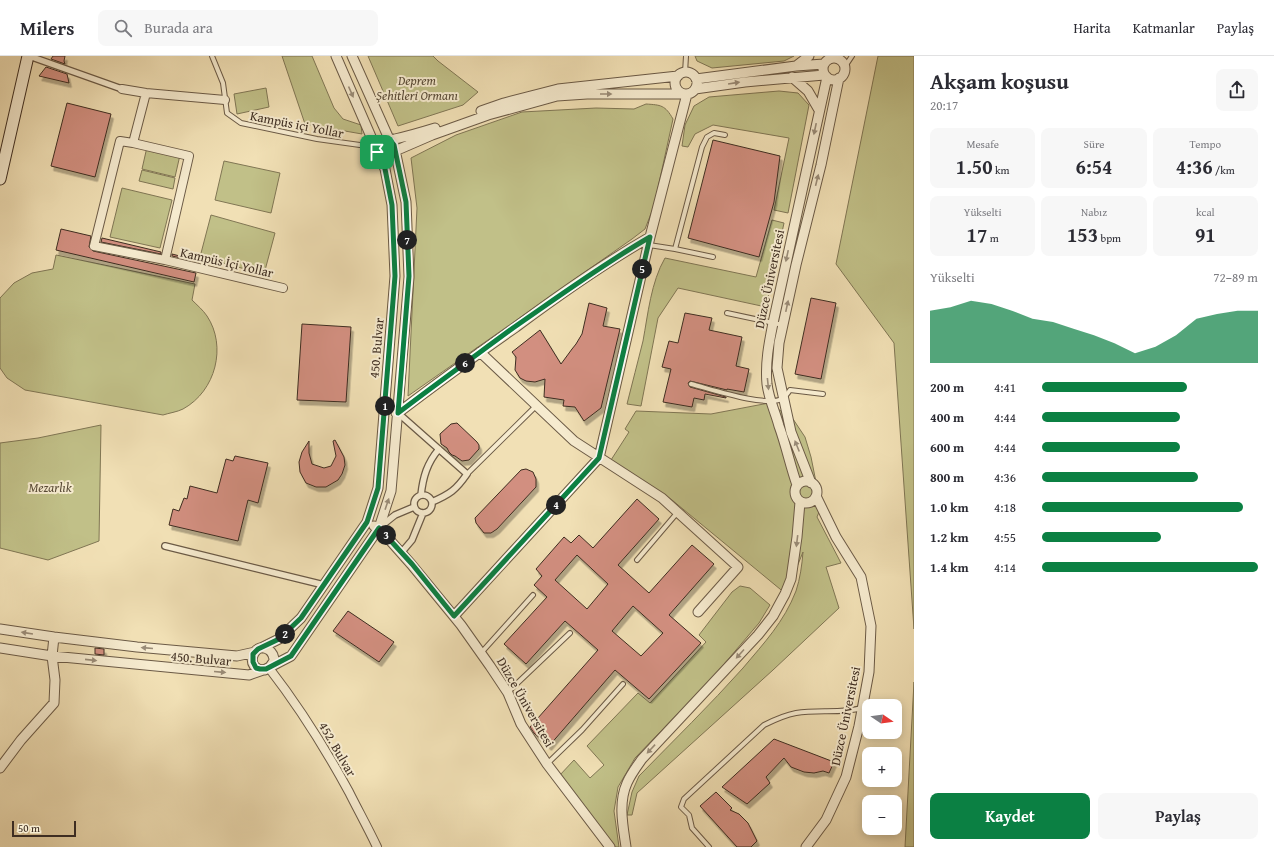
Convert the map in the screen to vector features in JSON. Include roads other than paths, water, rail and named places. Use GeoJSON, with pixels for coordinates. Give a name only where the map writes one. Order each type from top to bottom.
{"type":"FeatureCollection","features":[{"type":"Feature","properties":{"kind":"main road"},"geometry":{"type":"LineString","coordinates":[[0,179],[2,164],[29,56]]}},
{"type":"Feature","properties":{"kind":"street"},"geometry":{"type":"LineString","coordinates":[[29,56],[122,90],[146,94],[225,100]]}},
{"type":"Feature","properties":{"kind":"street","name":"450. Bulvar"},"geometry":{"type":"LineString","coordinates":[[0,629],[137,648],[237,656],[258,650],[279,639],[301,618],[367,522],[378,488],[395,276],[392,205],[385,169],[336,56]]}},
{"type":"Feature","properties":{"kind":"street"},"geometry":{"type":"LineString","coordinates":[[352,56],[390,140],[394,145],[395,151]]}},
{"type":"Feature","properties":{"kind":"street"},"geometry":{"type":"LineString","coordinates":[[796,66],[809,56]]}},
{"type":"Feature","properties":{"kind":"street"},"geometry":{"type":"LineString","coordinates":[[696,79],[796,66],[834,59],[842,62],[842,76],[839,78],[821,165],[796,265],[779,343],[777,368],[791,432],[811,482],[816,488],[816,496],[811,502],[800,502],[795,496],[797,485],[804,481],[811,482]]}},
{"type":"Feature","properties":{"kind":"street","name":"Düzce Üniversitesi"},"geometry":{"type":"LineString","coordinates":[[797,485],[779,424],[770,401],[767,384],[766,363],[773,322],[826,76],[823,71],[828,60]]}},
{"type":"Feature","properties":{"kind":"street"},"geometry":{"type":"LineString","coordinates":[[682,74],[676,82],[676,88],[685,94]]}},
{"type":"Feature","properties":{"kind":"street"},"geometry":{"type":"LineString","coordinates":[[695,89],[697,82],[692,74],[682,74],[558,89],[504,103],[414,135],[381,141],[377,146],[378,153],[383,157],[389,157],[395,151],[432,135],[488,115],[557,96],[587,94],[685,94],[693,92],[695,89],[792,77],[826,76],[833,80],[839,78]]}},
{"type":"Feature","properties":{"kind":"street"},"geometry":{"type":"LineString","coordinates":[[792,77],[808,91],[819,110]]}},
{"type":"Feature","properties":{"kind":"street"},"geometry":{"type":"LineString","coordinates":[[133,143],[146,94]]}},
{"type":"Feature","properties":{"kind":"street"},"geometry":{"type":"LineString","coordinates":[[454,616],[599,458],[649,241],[685,94]]}},
{"type":"Feature","properties":{"kind":"street","name":"Kampüs İçi Yollar"},"geometry":{"type":"LineString","coordinates":[[165,260],[189,156],[120,141],[94,246],[165,260],[283,288]]}},
{"type":"Feature","properties":{"kind":"street","name":"450. Bulvar"},"geometry":{"type":"LineString","coordinates":[[0,648],[52,656],[249,675],[268,669],[291,656],[379,528],[391,491],[409,276],[406,202],[395,151]]}},
{"type":"Feature","properties":{"kind":"street"},"geometry":{"type":"LineString","coordinates":[[384,413],[398,413],[555,298],[632,247],[649,241]]}},
{"type":"Feature","properties":{"kind":"street"},"geometry":{"type":"LineString","coordinates":[[480,352],[574,441],[662,498],[738,567],[698,612]]}},
{"type":"Feature","properties":{"kind":"street"},"geometry":{"type":"LineString","coordinates":[[398,413],[467,474],[459,486],[447,496],[432,502]]}},
{"type":"Feature","properties":{"kind":"street"},"geometry":{"type":"LineString","coordinates":[[421,495],[423,478],[431,458],[439,449]]}},
{"type":"Feature","properties":{"kind":"street"},"geometry":{"type":"LineString","coordinates":[[421,495],[429,497],[432,502],[429,511],[424,513],[418,512],[414,507],[416,498],[421,495]]}},
{"type":"Feature","properties":{"kind":"street","name":"Düzce Üniversitesi"},"geometry":{"type":"LineString","coordinates":[[816,496],[836,537],[862,577],[870,626],[869,672],[864,699]]}},
{"type":"Feature","properties":{"kind":"street"},"geometry":{"type":"LineString","coordinates":[[626,847],[622,824],[622,802],[627,783],[642,759],[758,635],[773,616],[785,594],[791,579],[800,502]]}},
{"type":"Feature","properties":{"kind":"street"},"geometry":{"type":"LineString","coordinates":[[379,528],[395,515],[414,507]]}},
{"type":"Feature","properties":{"kind":"street"},"geometry":{"type":"LineString","coordinates":[[401,552],[412,540],[424,513]]}},
{"type":"Feature","properties":{"kind":"street","name":"Düzce Üniversitesi"},"geometry":{"type":"LineString","coordinates":[[367,522],[379,528],[401,552],[454,616],[482,653],[508,692],[521,724],[546,764],[610,847]]}},
{"type":"Feature","properties":{"kind":"street"},"geometry":{"type":"LineString","coordinates":[[165,546],[324,584]]}},
{"type":"Feature","properties":{"kind":"street"},"geometry":{"type":"LineString","coordinates":[[0,768],[21,740],[54,703],[55,680],[52,656],[54,637]]}},
{"type":"Feature","properties":{"kind":"street"},"geometry":{"type":"LineString","coordinates":[[268,649],[273,654],[274,661],[268,669],[260,669],[254,665],[252,658],[258,650],[268,649]]}},
{"type":"Feature","properties":{"kind":"street","name":"452. Bulvar"},"geometry":{"type":"LineString","coordinates":[[268,669],[310,724],[327,752],[377,847]]}},
{"type":"Feature","properties":{"kind":"street","name":"Düzce Üniversitesi"},"geometry":{"type":"LineString","coordinates":[[806,847],[826,820],[846,778],[862,712]]}},
{"type":"Feature","properties":{"kind":"lane","name":"Kampüs içi Yollar"},"geometry":{"type":"LineString","coordinates":[[212,56],[223,83],[227,113],[241,123],[317,139],[366,146],[378,153]]}},
{"type":"Feature","properties":{"kind":"lane"},"geometry":{"type":"LineString","coordinates":[[682,74],[686,56]]}},
{"type":"Feature","properties":{"kind":"lane"},"geometry":{"type":"LineString","coordinates":[[842,62],[852,56]]}},
{"type":"Feature","properties":{"kind":"lane"},"geometry":{"type":"LineString","coordinates":[[675,248],[702,147],[707,137],[714,133],[724,135]]}},
{"type":"Feature","properties":{"kind":"lane"},"geometry":{"type":"LineString","coordinates":[[649,241],[713,256]]}},
{"type":"Feature","properties":{"kind":"lane"},"geometry":{"type":"LineString","coordinates":[[727,313],[783,325]]}},
{"type":"Feature","properties":{"kind":"lane"},"geometry":{"type":"LineString","coordinates":[[691,384],[753,400],[770,401],[783,398],[790,390],[823,394]]}},
{"type":"Feature","properties":{"kind":"lane"},"geometry":{"type":"LineString","coordinates":[[467,474],[536,405]]}},
{"type":"Feature","properties":{"kind":"lane"},"geometry":{"type":"LineString","coordinates":[[637,560],[678,512]]}},
{"type":"Feature","properties":{"kind":"lane"},"geometry":{"type":"LineString","coordinates":[[482,653],[533,595]]}},
{"type":"Feature","properties":{"kind":"lane"},"geometry":{"type":"LineString","coordinates":[[508,692],[570,633]]}},
{"type":"Feature","properties":{"kind":"lane"},"geometry":{"type":"LineString","coordinates":[[546,764],[582,730],[623,684]]}},
{"type":"Feature","properties":{"kind":"lane"},"geometry":{"type":"LineString","coordinates":[[709,847],[692,828],[689,815],[681,807],[684,799],[764,725],[778,718],[797,713],[862,708]]}},
{"type":"Feature","properties":{"kind":"park label","name":"Deprem Şehitleri Ormanı"},"geometry":{"type":"Point","coordinates":[417,88]}},
{"type":"Feature","properties":{"kind":"park label","name":"Mezarlık"},"geometry":{"type":"Point","coordinates":[50,487]}}]}
